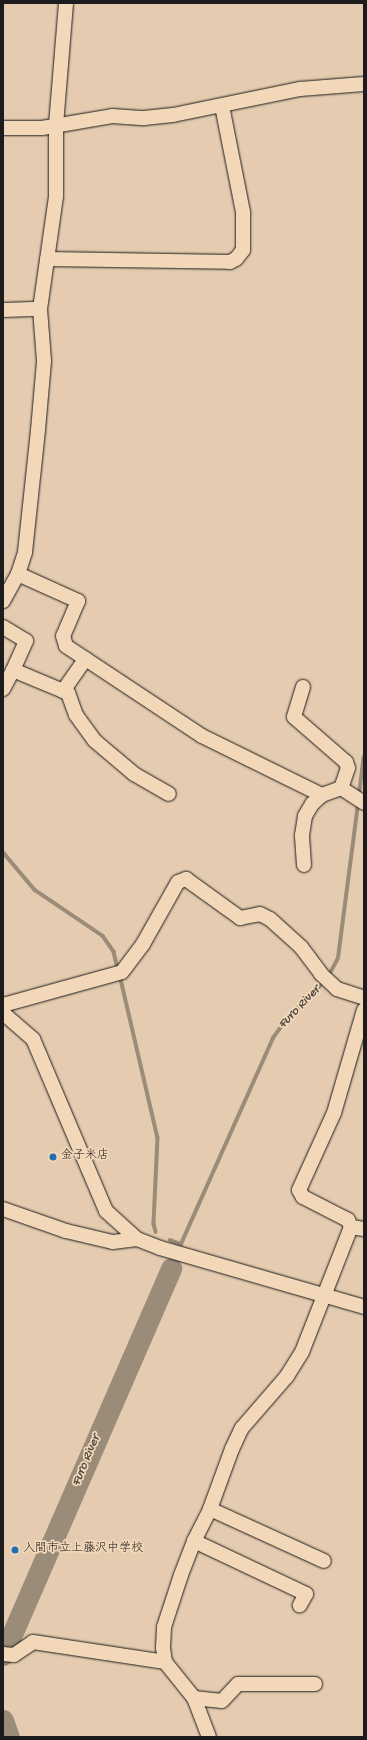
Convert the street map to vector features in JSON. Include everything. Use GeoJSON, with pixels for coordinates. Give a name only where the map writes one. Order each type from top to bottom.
{"type":"FeatureCollection","features":[{"type":"Feature","properties":{"kind":"street"},"geometry":{"type":"LineString","coordinates":[[3,601],[18,574],[25,552],[44,361],[40,309],[56,196],[56,125],[66,3]]}},
{"type":"Feature","properties":{"kind":"street"},"geometry":{"type":"LineString","coordinates":[[3,128],[56,125],[112,116],[144,118],[173,115],[300,89],[364,84]]}},
{"type":"Feature","properties":{"kind":"street"},"geometry":{"type":"LineString","coordinates":[[47,259],[230,262],[236,259],[243,250],[243,212],[222,106]]}},
{"type":"Feature","properties":{"kind":"street"},"geometry":{"type":"LineString","coordinates":[[3,310],[40,309]]}},
{"type":"Feature","properties":{"kind":"street"},"geometry":{"type":"LineString","coordinates":[[18,574],[78,601],[63,636],[66,646],[202,736],[322,795]]}},
{"type":"Feature","properties":{"kind":"street"},"geometry":{"type":"LineString","coordinates":[[3,627],[26,641],[3,689]]}},
{"type":"Feature","properties":{"kind":"street"},"geometry":{"type":"LineString","coordinates":[[64,691],[85,659]]}},
{"type":"Feature","properties":{"kind":"street"},"geometry":{"type":"LineString","coordinates":[[13,670],[68,693],[76,716],[95,740],[134,774],[169,794]]}},
{"type":"Feature","properties":{"kind":"street"},"geometry":{"type":"LineString","coordinates":[[303,687],[294,717],[346,762],[348,768],[342,788]]}},
{"type":"Feature","properties":{"kind":"street"},"geometry":{"type":"LineString","coordinates":[[304,865],[302,835],[305,816],[312,804],[322,795],[342,788]]}},
{"type":"Feature","properties":{"kind":"street"},"geometry":{"type":"LineString","coordinates":[[342,788],[360,800]]}},
{"type":"Feature","properties":{"kind":"street"},"geometry":{"type":"LineString","coordinates":[[3,1005],[119,973],[143,944],[178,882],[186,879],[193,882],[240,918],[260,914],[270,919],[301,947],[321,974],[337,989],[364,998]]}},
{"type":"Feature","properties":{"kind":"street"},"geometry":{"type":"LineString","coordinates":[[209,1737],[194,1698],[165,1662],[163,1647],[164,1627],[194,1541],[210,1509],[242,1428],[295,1364],[358,1228],[348,1220],[302,1197],[299,1190],[334,1113],[364,1010]]}},
{"type":"Feature","properties":{"kind":"street"},"geometry":{"type":"LineString","coordinates":[[3,1013],[32,1039],[106,1211],[137,1239],[160,1248],[364,1307]]}},
{"type":"Feature","properties":{"kind":"street"},"geometry":{"type":"LineString","coordinates":[[3,1209],[66,1231],[113,1242],[137,1239]]}},
{"type":"Feature","properties":{"kind":"street"},"geometry":{"type":"LineString","coordinates":[[210,1509],[324,1561]]}},
{"type":"Feature","properties":{"kind":"street"},"geometry":{"type":"LineString","coordinates":[[194,1541],[306,1594],[300,1605]]}},
{"type":"Feature","properties":{"kind":"street"},"geometry":{"type":"LineString","coordinates":[[8,1655],[33,1642],[165,1662]]}},
{"type":"Feature","properties":{"kind":"street"},"geometry":{"type":"LineString","coordinates":[[194,1698],[222,1701],[238,1684],[315,1684]]}},
{"type":"Feature","properties":{"kind":"waterway","name":"Furo River"},"geometry":{"type":"LineString","coordinates":[[359,795],[364,757]]}},
{"type":"Feature","properties":{"kind":"waterway","name":"Furo River"},"geometry":{"type":"LineString","coordinates":[[328,977],[338,958],[358,803]]}},
{"type":"Feature","properties":{"kind":"waterway"},"geometry":{"type":"LineString","coordinates":[[3,852],[35,890],[103,936],[114,952],[118,969]]}},
{"type":"Feature","properties":{"kind":"waterway"},"geometry":{"type":"LineString","coordinates":[[120,975],[158,1138],[154,1224],[156,1232]]}},
{"type":"Feature","properties":{"kind":"waterway","name":"Furo River"},"geometry":{"type":"LineString","coordinates":[[170,1240],[181,1244],[273,1038],[286,1020],[324,982]]}},
{"type":"Feature","properties":{"kind":"waterway","name":"Furo River"},"geometry":{"type":"LineString","coordinates":[[3,1655],[171,1268]]}},
{"type":"Feature","properties":{"kind":"waterway","name":"Furo River"},"geometry":{"type":"LineString","coordinates":[[3,1720],[9,1737]]}},
{"type":"Feature","properties":{"kind":"place","name":"金子米店"},"geometry":{"type":"Point","coordinates":[53,1157]}},
{"type":"Feature","properties":{"kind":"place","name":"入間市立上藤沢中学校"},"geometry":{"type":"Point","coordinates":[15,1550]}}]}
